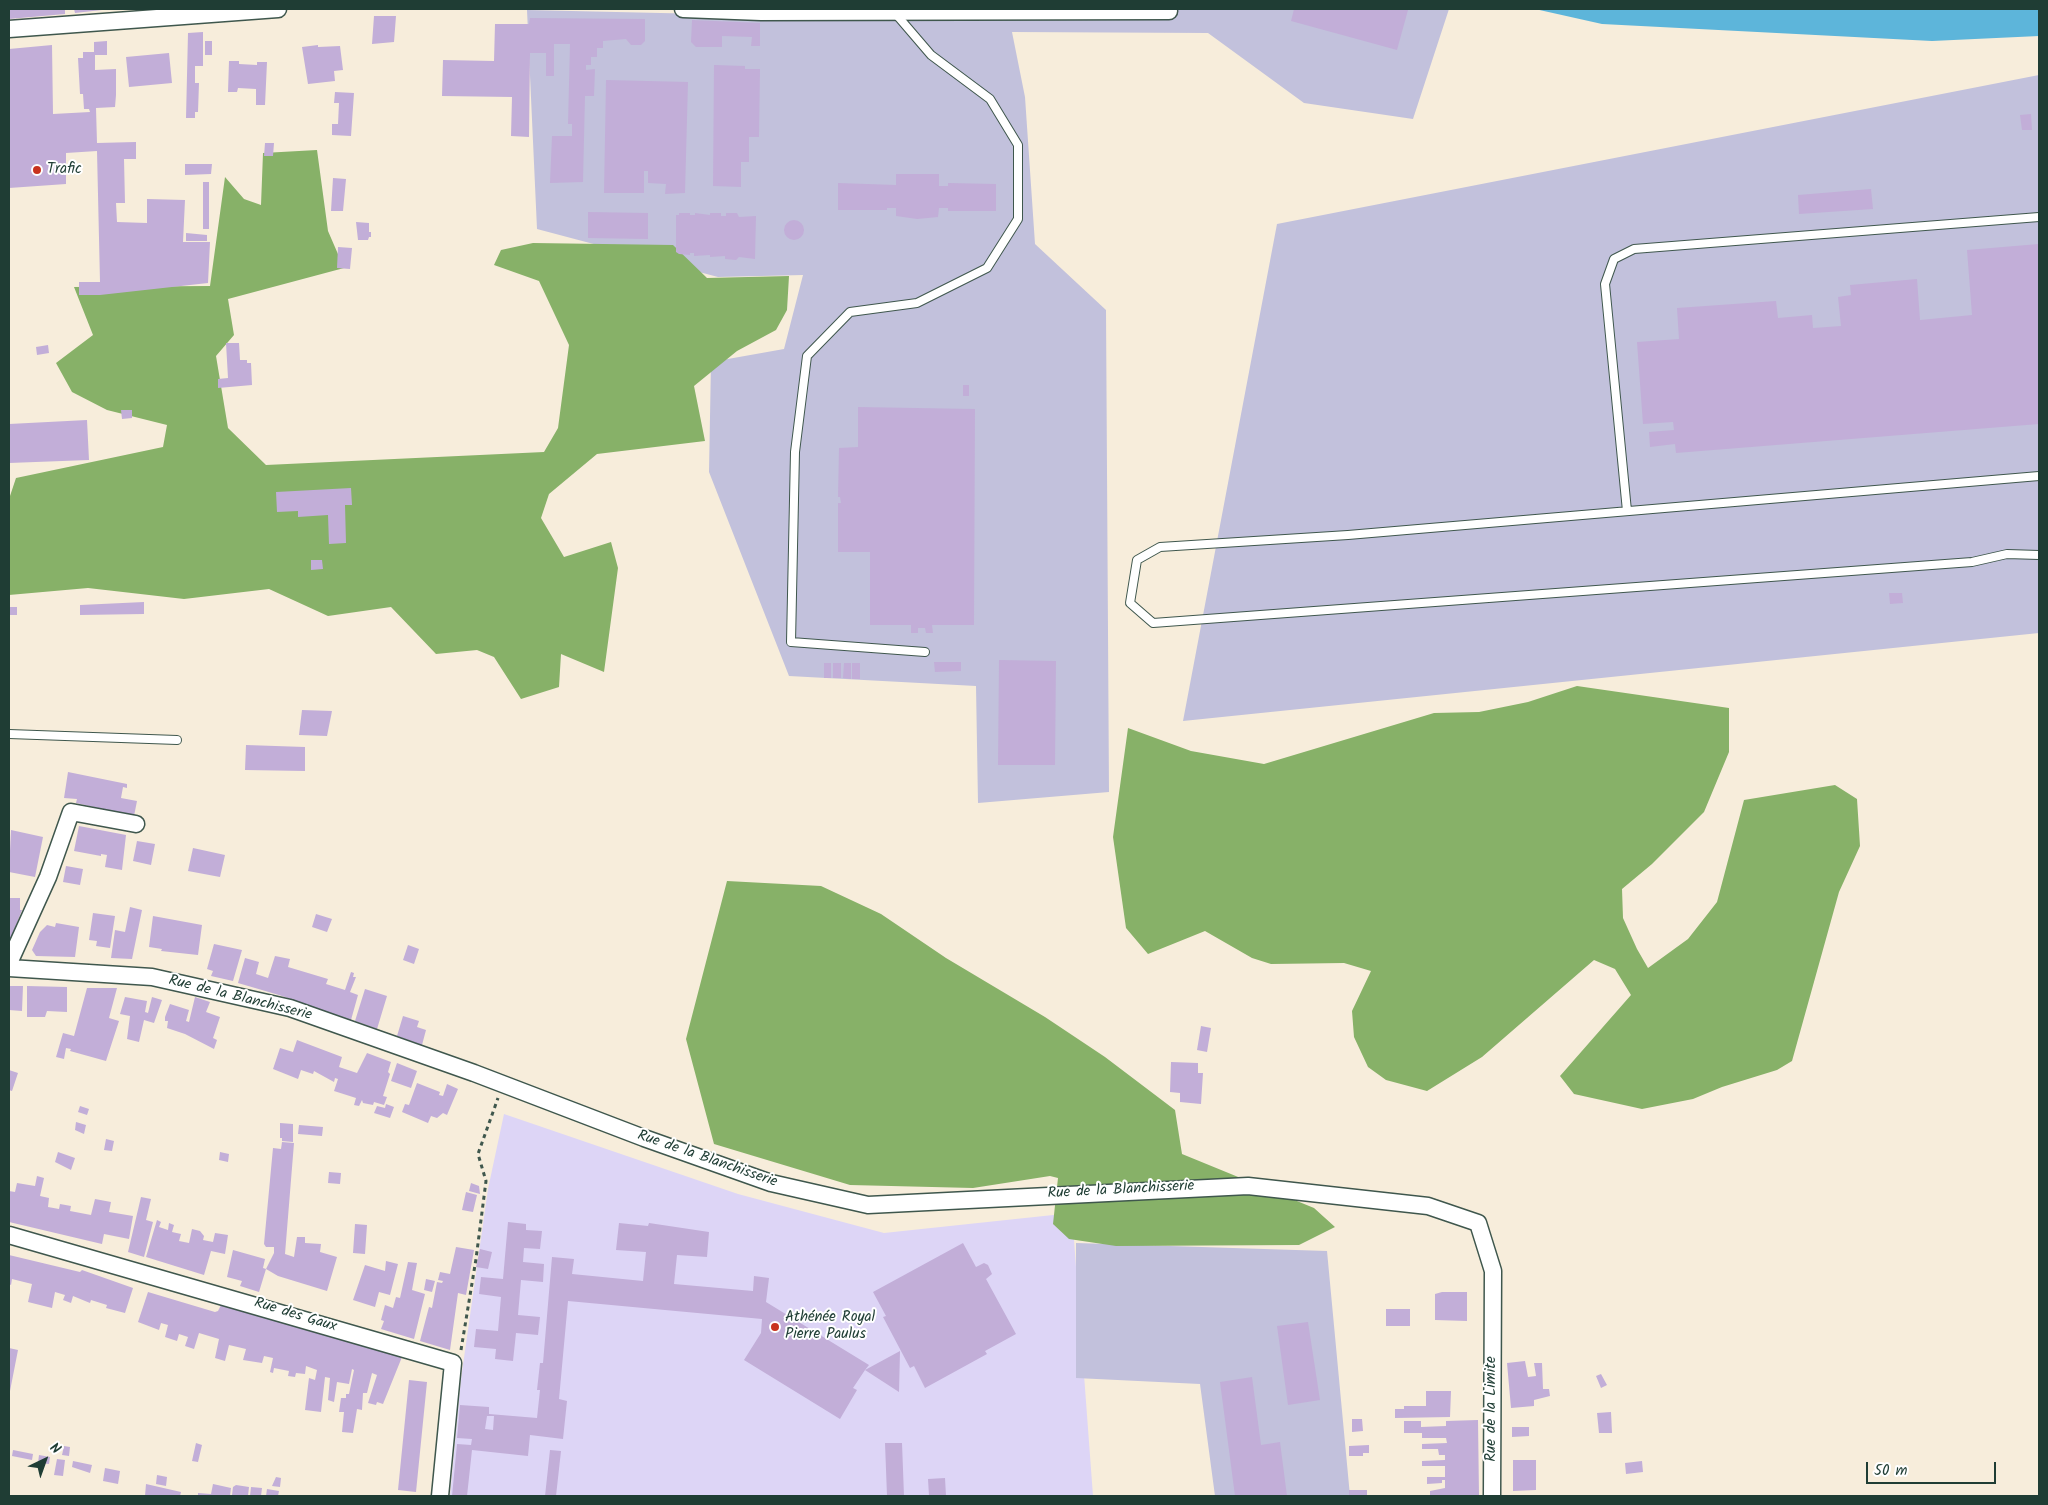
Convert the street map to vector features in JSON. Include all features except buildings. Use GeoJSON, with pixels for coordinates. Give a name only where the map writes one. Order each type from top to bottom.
{"type":"FeatureCollection","features":[{"type":"Feature","properties":{"kind":"street"},"geometry":{"type":"LineString","coordinates":[[9,29],[278,9]]}},
{"type":"Feature","properties":{"kind":"street"},"geometry":{"type":"LineString","coordinates":[[683,9],[761,12],[847,10],[894,12],[1169,11]]}},
{"type":"Feature","properties":{"kind":"street"},"geometry":{"type":"LineString","coordinates":[[9,963],[48,877],[71,812],[136,824]]}},
{"type":"Feature","properties":{"kind":"street","name":"Rue de la Blanchisserie"},"geometry":{"type":"LineString","coordinates":[[9,968],[152,977],[290,1008],[504,1084],[644,1138],[771,1183],[868,1205],[1248,1186],[1428,1206],[1478,1223],[1493,1271],[1493,1322]]}},
{"type":"Feature","properties":{"kind":"street","name":"Rue des Gaux"},"geometry":{"type":"LineString","coordinates":[[9,1235],[453,1363]]}},
{"type":"Feature","properties":{"kind":"street","name":"Rue de la Limite"},"geometry":{"type":"LineString","coordinates":[[1492,1496],[1493,1322]]}},
{"type":"Feature","properties":{"kind":"street"},"geometry":{"type":"LineString","coordinates":[[440,1496],[453,1363]]}},
{"type":"Feature","properties":{"kind":"lane"},"geometry":{"type":"LineString","coordinates":[[894,12],[931,55],[990,99],[1018,145],[1018,219],[987,268],[917,303],[850,312],[807,356],[795,452],[791,642],[925,652]]}},
{"type":"Feature","properties":{"kind":"lane"},"geometry":{"type":"LineString","coordinates":[[1627,511],[1605,284],[1614,259],[1634,249],[2039,217]]}},
{"type":"Feature","properties":{"kind":"lane"},"geometry":{"type":"LineString","coordinates":[[2039,476],[1348,535],[1160,547],[1137,560],[1130,603],[1153,623],[1972,562],[2007,554],[2039,555]]}},
{"type":"Feature","properties":{"kind":"lane"},"geometry":{"type":"LineString","coordinates":[[9,734],[177,740]]}},
{"type":"Feature","properties":{"kind":"path"},"geometry":{"type":"LineString","coordinates":[[453,1363],[463,1347],[486,1181],[478,1154],[504,1084]]}},
{"type":"Feature","properties":{"kind":"shaded area"},"geometry":{"type":"Polygon","coordinates":[[[840,9],[1449,9],[1413,119],[1304,103],[1208,33],[1012,32],[1025,97],[1035,244],[1106,310],[1109,792],[978,803],[976,686],[789,676],[709,472],[711,362],[784,349],[803,275],[718,277],[537,229],[527,10],[839,17],[840,9]]]}},
{"type":"Feature","properties":{"kind":"shaded area"},"geometry":{"type":"Polygon","coordinates":[[[2039,75],[2039,633],[1183,721],[1277,224],[2039,75]]]}},
{"type":"Feature","properties":{"kind":"shaded area","name":"Athénée Royal Pierre Paulus"},"geometry":{"type":"Polygon","coordinates":[[[504,1114],[738,1194],[884,1233],[1072,1213],[1093,1496],[450,1496],[461,1379],[488,1189],[504,1114]]]}},
{"type":"Feature","properties":{"kind":"shaded area"},"geometry":{"type":"Polygon","coordinates":[[[1076,1243],[1327,1251],[1350,1496],[1215,1496],[1200,1384],[1076,1378],[1076,1243]]]}},
{"type":"Feature","properties":{"kind":"green space"},"geometry":{"type":"Polygon","coordinates":[[[317,150],[328,231],[344,268],[228,299],[234,335],[216,356],[228,428],[266,465],[544,452],[558,428],[569,345],[539,281],[494,265],[501,250],[533,243],[673,245],[707,278],[789,276],[787,310],[776,330],[737,351],[694,386],[705,441],[597,454],[549,494],[541,518],[564,557],[611,542],[618,568],[604,672],[561,654],[559,687],[521,699],[494,657],[477,650],[436,654],[391,607],[328,616],[269,589],[184,599],[88,588],[9,595],[9,499],[16,478],[163,447],[167,425],[107,410],[72,392],[56,363],[93,335],[74,287],[210,286],[225,177],[244,199],[261,205],[263,153],[317,150]]]}},
{"type":"Feature","properties":{"kind":"green space"},"geometry":{"type":"Polygon","coordinates":[[[1577,686],[1729,708],[1729,752],[1704,812],[1652,864],[1622,889],[1623,918],[1648,968],[1688,939],[1717,902],[1744,800],[1835,785],[1857,799],[1860,846],[1839,892],[1792,1061],[1777,1070],[1722,1087],[1693,1099],[1642,1109],[1574,1094],[1560,1076],[1631,995],[1615,969],[1594,960],[1482,1057],[1427,1091],[1386,1080],[1368,1067],[1354,1037],[1352,1011],[1371,971],[1344,963],[1271,964],[1252,958],[1205,931],[1148,954],[1126,928],[1113,837],[1128,728],[1191,751],[1264,764],[1434,713],[1479,712],[1528,702],[1577,686]]]}},
{"type":"Feature","properties":{"kind":"green space"},"geometry":{"type":"Polygon","coordinates":[[[727,881],[821,886],[881,914],[946,958],[1045,1017],[1105,1057],[1175,1110],[1182,1154],[1314,1208],[1335,1227],[1299,1245],[1116,1246],[1069,1239],[1053,1224],[1058,1178],[1050,1176],[973,1188],[850,1185],[714,1144],[686,1039],[727,881]]]}},
{"type":"Feature","properties":{"kind":"water"},"geometry":{"type":"Polygon","coordinates":[[[1535,9],[2039,9],[2039,36],[1932,41],[1602,24],[1535,9]]]}},
{"type":"Feature","properties":{"kind":"place","name":"Trafic"},"geometry":{"type":"Point","coordinates":[37,170]}},
{"type":"Feature","properties":{"kind":"place","name":"Athénée Royal Pierre Paulus"},"geometry":{"type":"Point","coordinates":[775,1327]}}]}
